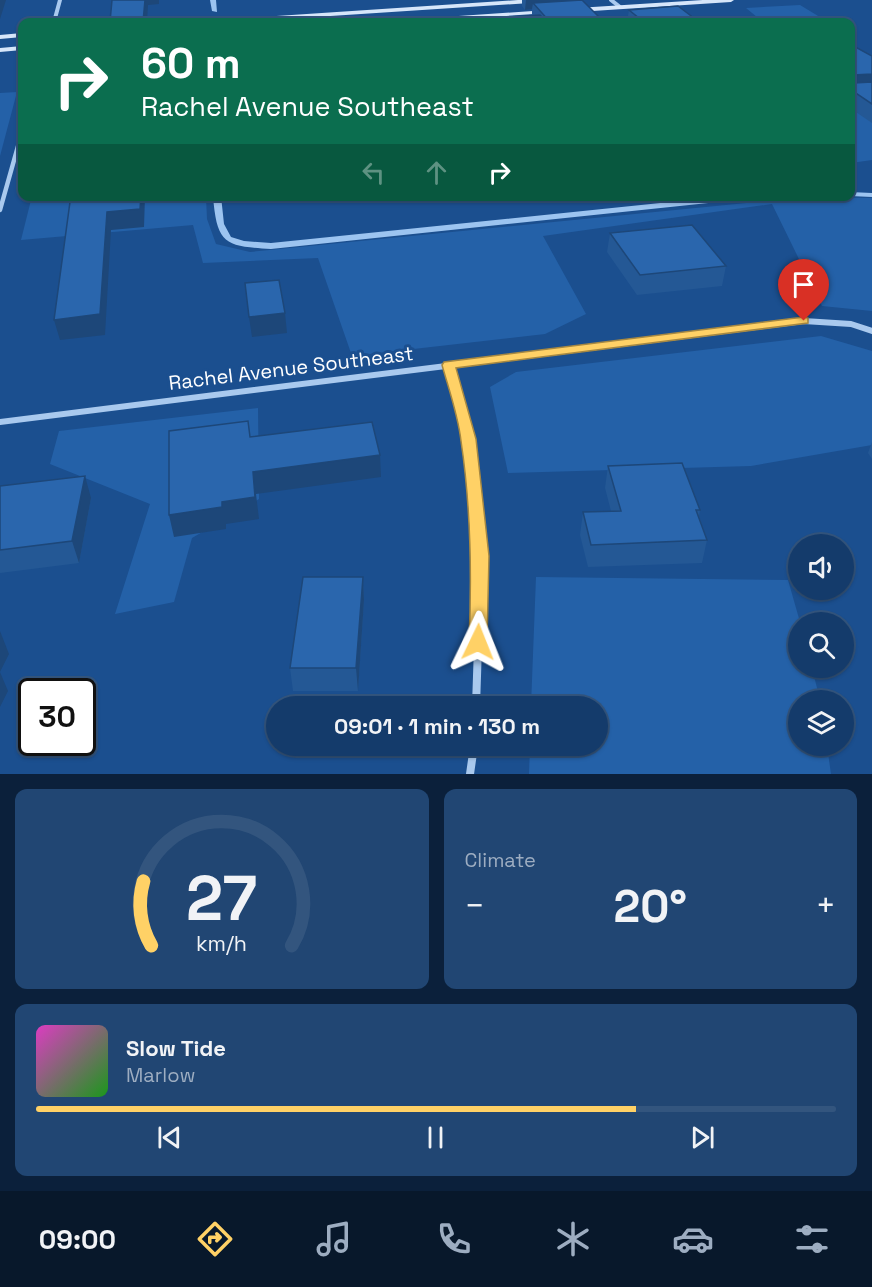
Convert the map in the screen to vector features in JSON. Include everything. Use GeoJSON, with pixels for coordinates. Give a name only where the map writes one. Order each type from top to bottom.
{"type":"FeatureCollection","features":[{"type":"Feature","properties":{"kind":"street"},"geometry":{"type":"LineString","coordinates":[[55,18],[60,0]]}},
{"type":"Feature","properties":{"kind":"street"},"geometry":{"type":"LineString","coordinates":[[277,18],[545,0]]}},
{"type":"Feature","properties":{"kind":"street"},"geometry":{"type":"LineString","coordinates":[[611,0],[620,7]]}},
{"type":"Feature","properties":{"kind":"street"},"geometry":{"type":"LineString","coordinates":[[573,10],[731,0]]}},
{"type":"Feature","properties":{"kind":"street"},"geometry":{"type":"LineString","coordinates":[[460,18],[550,12]]}},
{"type":"Feature","properties":{"kind":"street"},"geometry":{"type":"LineString","coordinates":[[0,37],[18,36]]}},
{"type":"Feature","properties":{"kind":"street"},"geometry":{"type":"LineString","coordinates":[[0,50],[18,48]]}},
{"type":"Feature","properties":{"kind":"street"},"geometry":{"type":"LineString","coordinates":[[0,210],[18,146]]}},
{"type":"Feature","properties":{"kind":"street","name":"Rachel Avenue Southeast"},"geometry":{"type":"LineString","coordinates":[[0,422],[804,321],[851,324],[872,331]]}},
{"type":"Feature","properties":{"kind":"street"},"geometry":{"type":"LineString","coordinates":[[449,365],[468,439],[481,556],[476,696]]}},
{"type":"Feature","properties":{"kind":"street"},"geometry":{"type":"LineString","coordinates":[[470,774],[473,756]]}},
{"type":"Feature","properties":{"kind":"shaded area"},"geometry":{"type":"Polygon","coordinates":[[[800,5],[821,18],[758,18],[746,8],[800,5]]]}},
{"type":"Feature","properties":{"kind":"shaded area"},"geometry":{"type":"Polygon","coordinates":[[[17,92],[0,156],[0,93],[17,92]]]}},
{"type":"Feature","properties":{"kind":"shaded area"},"geometry":{"type":"Polygon","coordinates":[[[872,98],[872,160],[855,162],[855,99],[872,98]]]}},
{"type":"Feature","properties":{"kind":"shaded area"},"geometry":{"type":"Polygon","coordinates":[[[855,198],[872,198],[872,311],[822,306],[772,204],[543,236],[586,314],[545,334],[352,356],[318,258],[203,263],[193,225],[21,240],[31,201],[206,201],[207,219],[216,244],[250,252],[766,201],[855,201],[855,198]]]}},
{"type":"Feature","properties":{"kind":"shaded area"},"geometry":{"type":"Polygon","coordinates":[[[821,336],[872,351],[872,445],[751,466],[508,473],[490,387],[516,372],[821,336]]]}},
{"type":"Feature","properties":{"kind":"shaded area"},"geometry":{"type":"Polygon","coordinates":[[[258,408],[259,499],[192,538],[174,602],[115,614],[150,504],[50,464],[59,431],[258,408]]]}},
{"type":"Feature","properties":{"kind":"shaded area"},"geometry":{"type":"Polygon","coordinates":[[[536,577],[788,580],[788,600],[794,600],[797,612],[788,612],[788,678],[814,678],[818,690],[788,690],[788,756],[828,756],[831,774],[529,774],[530,756],[608,756],[608,696],[531,696],[536,577]]]}},
{"type":"Feature","properties":{"kind":"building"},"geometry":{"type":"Polygon","coordinates":[[[112,0],[145,0],[143,18],[110,18],[112,0]]]}},
{"type":"Feature","properties":{"kind":"building"},"geometry":{"type":"Polygon","coordinates":[[[582,0],[600,18],[546,18],[533,3],[582,0]]]}},
{"type":"Feature","properties":{"kind":"building"},"geometry":{"type":"Polygon","coordinates":[[[678,6],[694,18],[639,18],[629,10],[678,6]]]}},
{"type":"Feature","properties":{"kind":"building"},"geometry":{"type":"Polygon","coordinates":[[[540,15],[543,18],[492,18],[540,15]]]}},
{"type":"Feature","properties":{"kind":"building"},"geometry":{"type":"Polygon","coordinates":[[[855,47],[872,56],[872,74],[855,75],[855,47]]]}},
{"type":"Feature","properties":{"kind":"building"},"geometry":{"type":"Polygon","coordinates":[[[872,82],[872,104],[855,92],[855,83],[872,82]]]}},
{"type":"Feature","properties":{"kind":"building"},"geometry":{"type":"Polygon","coordinates":[[[141,201],[140,209],[107,212],[100,314],[54,320],[70,202],[141,201]]]}},
{"type":"Feature","properties":{"kind":"building"},"geometry":{"type":"Polygon","coordinates":[[[692,225],[726,266],[640,275],[610,233],[692,225]]]}},
{"type":"Feature","properties":{"kind":"building"},"geometry":{"type":"Polygon","coordinates":[[[279,280],[285,313],[249,317],[245,283],[279,280]]]}},
{"type":"Feature","properties":{"kind":"building"},"geometry":{"type":"Polygon","coordinates":[[[248,421],[250,437],[372,422],[380,455],[253,472],[255,497],[222,502],[222,507],[169,515],[169,431],[248,421]]]}},
{"type":"Feature","properties":{"kind":"building"},"geometry":{"type":"Polygon","coordinates":[[[682,463],[700,510],[696,510],[707,540],[591,545],[583,512],[621,511],[608,466],[682,463]]]}},
{"type":"Feature","properties":{"kind":"building"},"geometry":{"type":"Polygon","coordinates":[[[85,476],[72,541],[0,550],[0,486],[85,476]]]}},
{"type":"Feature","properties":{"kind":"building"},"geometry":{"type":"Polygon","coordinates":[[[303,577],[363,577],[356,668],[290,668],[303,577]]]}},
{"type":"Feature","properties":{"kind":"waterway"},"geometry":{"type":"LineString","coordinates":[[213,0],[215,11]]}},
{"type":"Feature","properties":{"kind":"waterway"},"geometry":{"type":"LineString","coordinates":[[855,194],[872,195]]}},
{"type":"Feature","properties":{"kind":"waterway"},"geometry":{"type":"LineString","coordinates":[[217,201],[220,224],[228,239],[244,244],[271,246],[708,201]]}},
{"type":"Feature","properties":{"kind":"route"},"geometry":{"type":"LineString","coordinates":[[478,642],[481,556],[468,439],[449,365],[804,321]]}}]}
